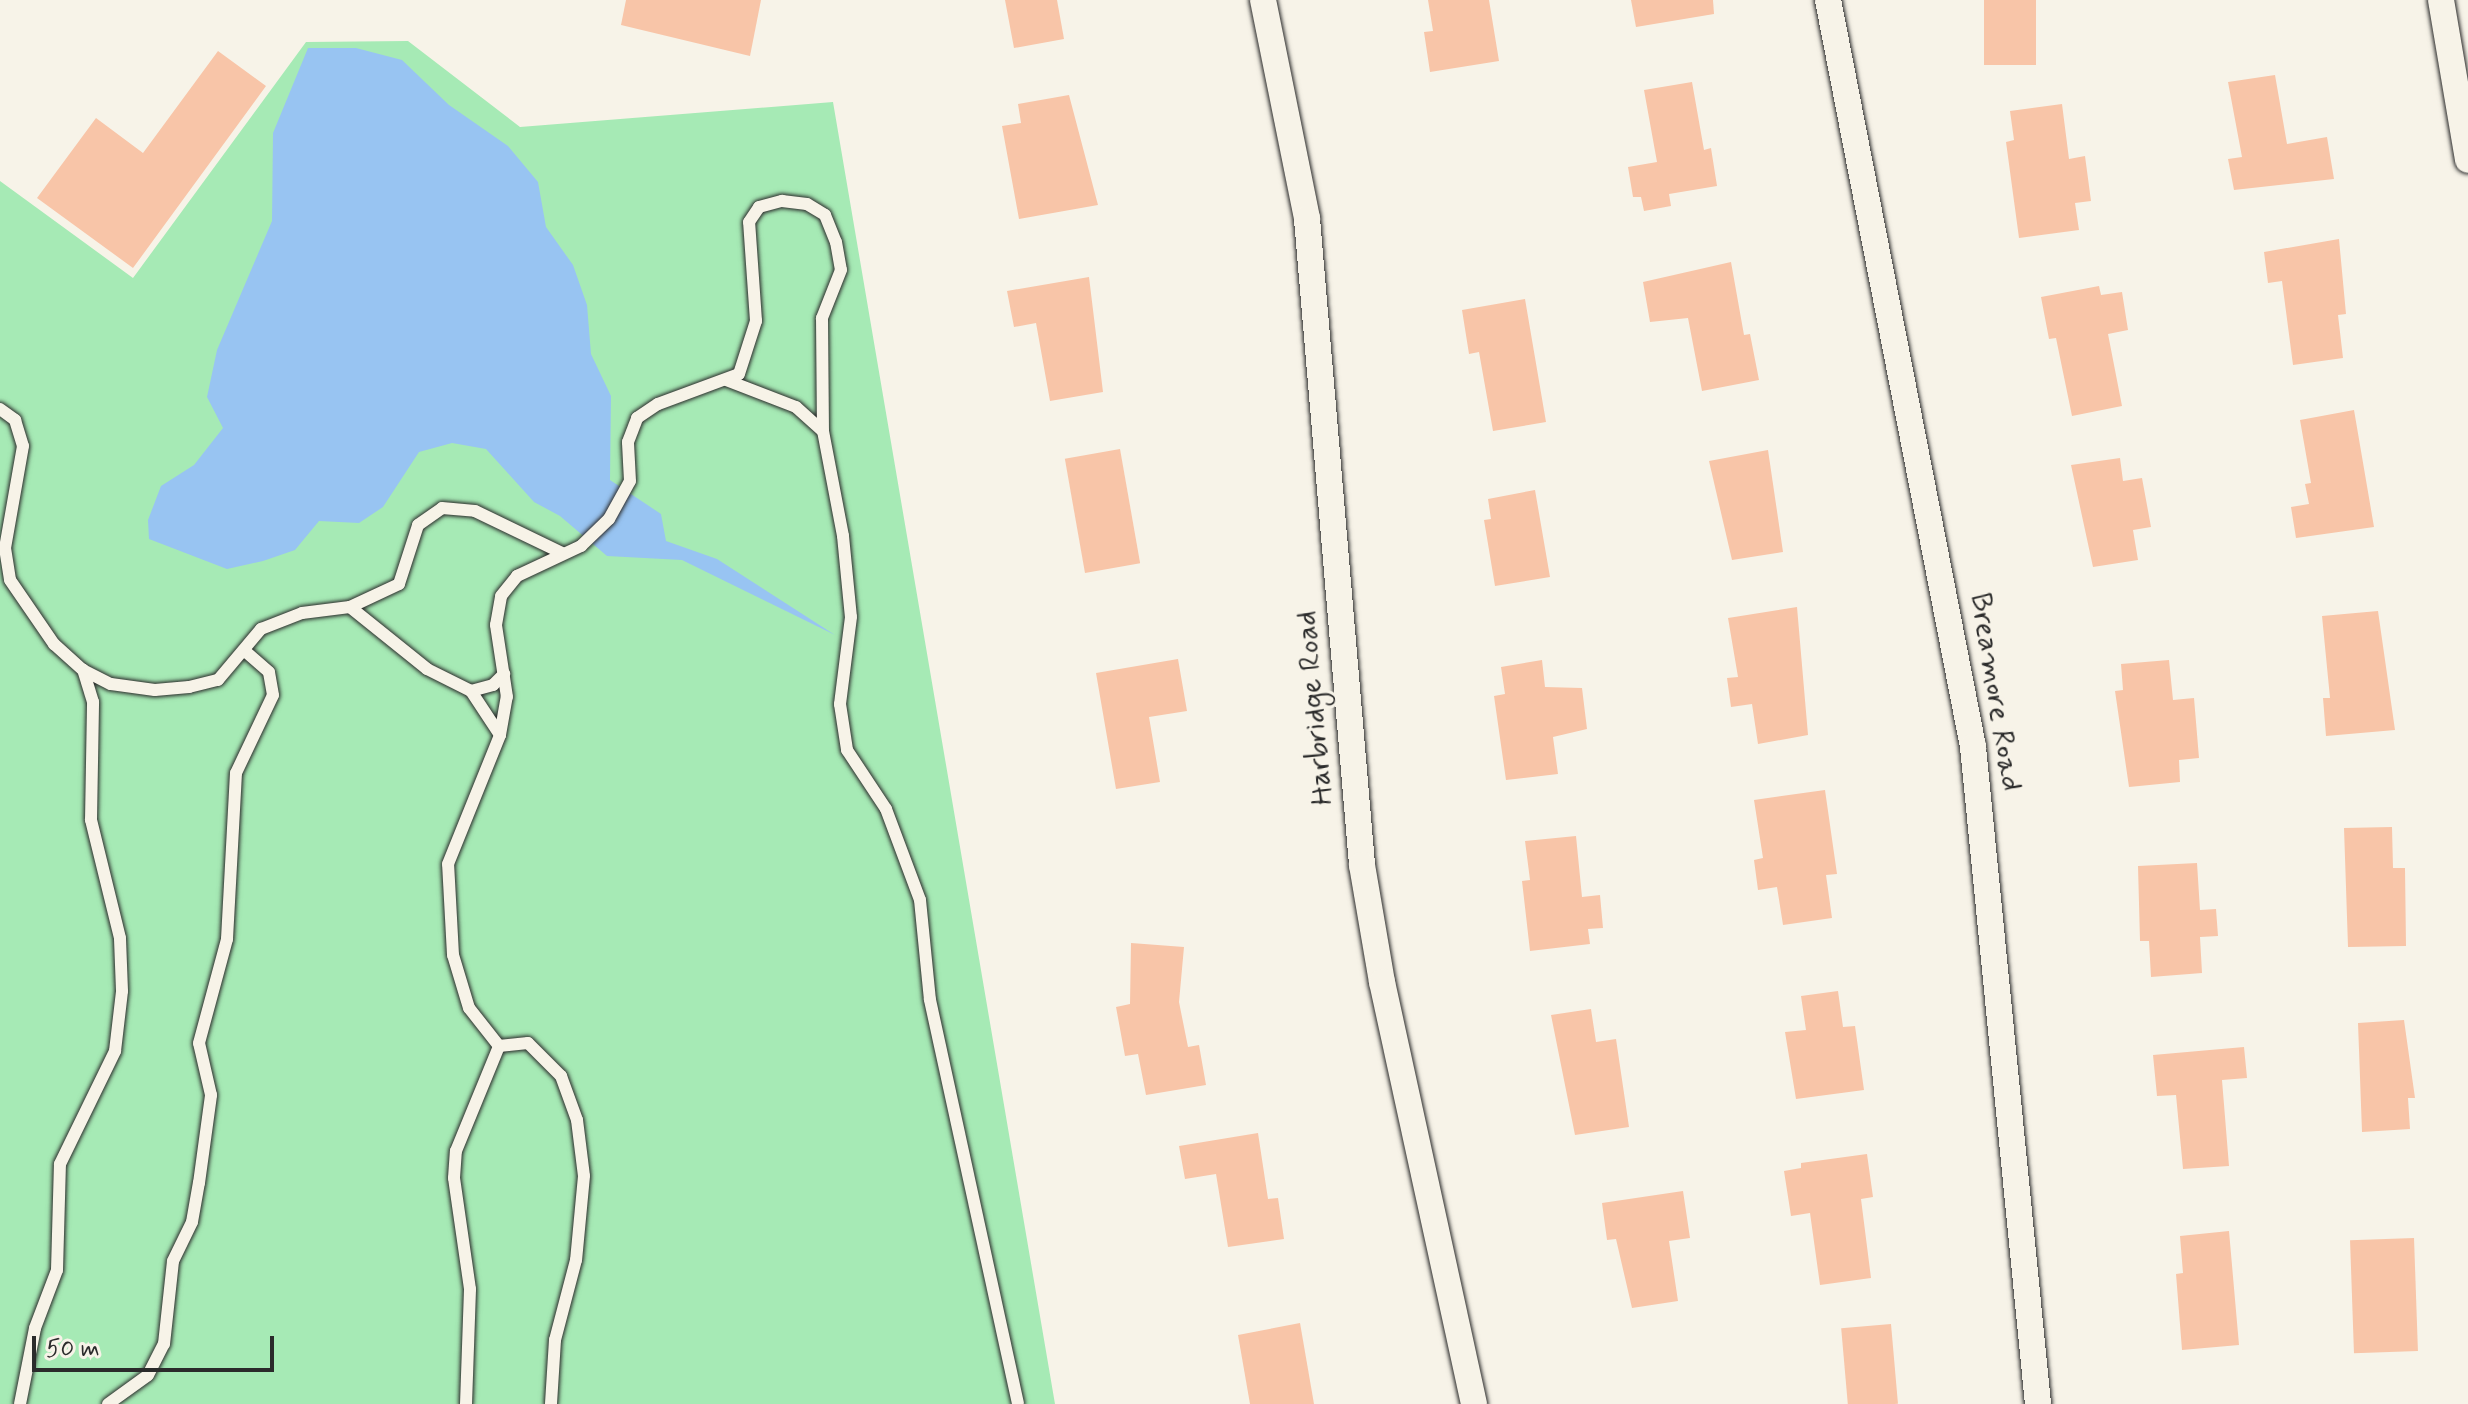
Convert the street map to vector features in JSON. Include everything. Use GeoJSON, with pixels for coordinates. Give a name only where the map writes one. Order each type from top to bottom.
{"type":"FeatureCollection","features":[{"type":"Feature","properties":{"kind":"street","name":"Harbridge Road"},"geometry":{"type":"LineString","coordinates":[[1263,0],[1307,219],[1362,865],[1474,1404]]}},
{"type":"Feature","properties":{"kind":"street","name":"Breamore Road"},"geometry":{"type":"LineString","coordinates":[[1828,0],[1973,747],[2038,1404]]}},
{"type":"Feature","properties":{"kind":"street"},"geometry":{"type":"LineString","coordinates":[[2441,0],[2468,160]]}},
{"type":"Feature","properties":{"kind":"lane"},"geometry":{"type":"LineString","coordinates":[[499,1046],[469,1008],[447,913],[452,849],[461,820],[486,779],[500,735],[504,674],[496,625],[501,596],[517,576],[581,546],[609,519],[630,481],[628,442],[637,418],[658,404],[739,374],[750,354],[756,321],[749,222],[759,207],[782,201],[807,204],[825,215],[841,270],[822,318],[823,431],[843,536],[851,617],[840,704],[847,750],[886,809],[920,900],[930,1000],[1018,1404]]}},
{"type":"Feature","properties":{"kind":"lane"},"geometry":{"type":"LineString","coordinates":[[726,380],[796,407],[823,431]]}},
{"type":"Feature","properties":{"kind":"lane"},"geometry":{"type":"LineString","coordinates":[[0,409],[15,420],[23,446],[5,548],[10,580],[46,634],[83,670],[111,684],[155,690],[218,680],[246,652],[261,629],[302,613],[350,607],[399,584],[418,525],[442,508],[475,511],[562,553]]}},
{"type":"Feature","properties":{"kind":"lane"},"geometry":{"type":"LineString","coordinates":[[350,607],[427,669],[471,691],[500,735]]}},
{"type":"Feature","properties":{"kind":"lane"},"geometry":{"type":"LineString","coordinates":[[108,1404],[148,1375],[164,1344],[173,1261],[192,1222],[211,1095],[199,1043],[227,939],[236,773],[273,695],[269,672],[246,652]]}},
{"type":"Feature","properties":{"kind":"lane"},"geometry":{"type":"LineString","coordinates":[[20,1404],[35,1328],[57,1270],[60,1164],[115,1051],[122,991],[120,938],[91,820],[93,702],[83,670]]}},
{"type":"Feature","properties":{"kind":"lane"},"geometry":{"type":"LineString","coordinates":[[471,691],[493,685],[504,674]]}},
{"type":"Feature","properties":{"kind":"lane"},"geometry":{"type":"LineString","coordinates":[[499,1046],[528,1043],[561,1076],[577,1120],[583,1190],[576,1260],[555,1340],[551,1404]]}},
{"type":"Feature","properties":{"kind":"lane"},"geometry":{"type":"LineString","coordinates":[[466,1404],[470,1289],[454,1178],[456,1151],[499,1046]]}},
{"type":"Feature","properties":{"kind":"green space"},"geometry":{"type":"Polygon","coordinates":[[[408,41],[520,127],[833,102],[1055,1404],[0,1404],[0,181],[133,278],[306,42],[408,41]]]}},
{"type":"Feature","properties":{"kind":"water"},"geometry":{"type":"Polygon","coordinates":[[[308,48],[356,48],[402,60],[449,105],[508,146],[538,182],[546,227],[573,265],[587,305],[591,354],[611,396],[610,480],[661,514],[666,541],[717,559],[835,635],[682,560],[607,556],[560,516],[534,502],[486,449],[452,443],[419,452],[383,507],[359,523],[319,521],[295,550],[263,561],[227,569],[149,539],[148,520],[161,486],[194,465],[223,428],[207,397],[217,350],[272,221],[273,133],[308,48]]]}},
{"type":"Feature","properties":{"kind":"building"},"geometry":{"type":"Polygon","coordinates":[[[626,0],[761,0],[750,56],[621,25],[626,0]]]}},
{"type":"Feature","properties":{"kind":"building"},"geometry":{"type":"Polygon","coordinates":[[[1005,0],[1057,0],[1064,39],[1014,48],[1005,0]]]}},
{"type":"Feature","properties":{"kind":"building"},"geometry":{"type":"Polygon","coordinates":[[[1428,0],[1489,0],[1499,61],[1430,72],[1424,32],[1433,31],[1428,0]]]}},
{"type":"Feature","properties":{"kind":"building"},"geometry":{"type":"Polygon","coordinates":[[[1631,0],[1713,0],[1714,14],[1636,27],[1631,0]]]}},
{"type":"Feature","properties":{"kind":"building"},"geometry":{"type":"Polygon","coordinates":[[[1984,0],[2036,0],[2036,65],[1984,65],[1984,0]]]}},
{"type":"Feature","properties":{"kind":"building"},"geometry":{"type":"Polygon","coordinates":[[[218,51],[266,86],[133,268],[37,198],[96,118],[143,153],[218,51]]]}},
{"type":"Feature","properties":{"kind":"building"},"geometry":{"type":"Polygon","coordinates":[[[2275,75],[2287,144],[2327,137],[2334,179],[2234,190],[2228,159],[2242,157],[2228,82],[2275,75]]]}},
{"type":"Feature","properties":{"kind":"building"},"geometry":{"type":"Polygon","coordinates":[[[1692,82],[1704,150],[1711,148],[1717,186],[1669,194],[1671,206],[1644,211],[1641,197],[1633,197],[1628,167],[1657,162],[1644,90],[1692,82]]]}},
{"type":"Feature","properties":{"kind":"building"},"geometry":{"type":"Polygon","coordinates":[[[1069,95],[1098,205],[1019,219],[1002,126],[1021,123],[1018,104],[1069,95]]]}},
{"type":"Feature","properties":{"kind":"building"},"geometry":{"type":"Polygon","coordinates":[[[2062,104],[2069,159],[2085,156],[2091,201],[2075,203],[2079,230],[2019,238],[2006,142],[2014,140],[2010,111],[2062,104]]]}},
{"type":"Feature","properties":{"kind":"building"},"geometry":{"type":"Polygon","coordinates":[[[2339,239],[2346,314],[2338,315],[2343,358],[2293,365],[2282,281],[2268,283],[2264,252],[2339,239]]]}},
{"type":"Feature","properties":{"kind":"building"},"geometry":{"type":"Polygon","coordinates":[[[1731,262],[1744,335],[1750,334],[1759,380],[1702,391],[1688,318],[1650,322],[1643,282],[1731,262]]]}},
{"type":"Feature","properties":{"kind":"building"},"geometry":{"type":"Polygon","coordinates":[[[1089,277],[1103,392],[1050,401],[1036,323],[1014,327],[1007,291],[1089,277]]]}},
{"type":"Feature","properties":{"kind":"building"},"geometry":{"type":"Polygon","coordinates":[[[2099,286],[2101,295],[2122,292],[2128,330],[2108,334],[2122,406],[2072,416],[2056,338],[2049,339],[2041,297],[2099,286]]]}},
{"type":"Feature","properties":{"kind":"building"},"geometry":{"type":"Polygon","coordinates":[[[1525,299],[1546,422],[1493,431],[1479,352],[1469,354],[1462,310],[1525,299]]]}},
{"type":"Feature","properties":{"kind":"building"},"geometry":{"type":"Polygon","coordinates":[[[2354,410],[2374,527],[2296,538],[2291,507],[2309,504],[2305,484],[2311,483],[2300,420],[2354,410]]]}},
{"type":"Feature","properties":{"kind":"building"},"geometry":{"type":"Polygon","coordinates":[[[1120,449],[1140,563],[1085,573],[1065,459],[1120,449]]]}},
{"type":"Feature","properties":{"kind":"building"},"geometry":{"type":"Polygon","coordinates":[[[1768,450],[1783,552],[1732,560],[1709,461],[1768,450]]]}},
{"type":"Feature","properties":{"kind":"building"},"geometry":{"type":"Polygon","coordinates":[[[2120,458],[2123,481],[2142,478],[2151,527],[2133,530],[2138,560],[2093,567],[2071,465],[2120,458]]]}},
{"type":"Feature","properties":{"kind":"building"},"geometry":{"type":"Polygon","coordinates":[[[1535,490],[1550,577],[1495,586],[1484,520],[1491,519],[1488,499],[1535,490]]]}},
{"type":"Feature","properties":{"kind":"building"},"geometry":{"type":"Polygon","coordinates":[[[1797,607],[1808,735],[1758,744],[1752,704],[1731,707],[1727,678],[1738,677],[1728,618],[1797,607]]]}},
{"type":"Feature","properties":{"kind":"building"},"geometry":{"type":"Polygon","coordinates":[[[2378,611],[2395,730],[2326,736],[2323,698],[2330,698],[2322,616],[2378,611]]]}},
{"type":"Feature","properties":{"kind":"building"},"geometry":{"type":"Polygon","coordinates":[[[1178,659],[1187,711],[1149,717],[1160,782],[1116,789],[1096,673],[1178,659]]]}},
{"type":"Feature","properties":{"kind":"building"},"geometry":{"type":"Polygon","coordinates":[[[1542,660],[1545,687],[1582,688],[1587,729],[1553,737],[1558,774],[1506,780],[1494,696],[1505,694],[1501,667],[1542,660]]]}},
{"type":"Feature","properties":{"kind":"building"},"geometry":{"type":"Polygon","coordinates":[[[2169,660],[2173,700],[2194,698],[2199,758],[2179,760],[2180,782],[2129,787],[2115,691],[2123,690],[2121,664],[2169,660]]]}},
{"type":"Feature","properties":{"kind":"building"},"geometry":{"type":"Polygon","coordinates":[[[1825,790],[1837,874],[1826,875],[1832,918],[1783,925],[1777,887],[1758,890],[1754,860],[1763,858],[1754,800],[1825,790]]]}},
{"type":"Feature","properties":{"kind":"building"},"geometry":{"type":"Polygon","coordinates":[[[2392,827],[2393,868],[2405,868],[2406,946],[2348,947],[2344,828],[2392,827]]]}},
{"type":"Feature","properties":{"kind":"building"},"geometry":{"type":"Polygon","coordinates":[[[1576,836],[1582,897],[1600,895],[1603,928],[1588,929],[1590,944],[1530,951],[1522,881],[1530,880],[1525,841],[1576,836]]]}},
{"type":"Feature","properties":{"kind":"building"},"geometry":{"type":"Polygon","coordinates":[[[2197,863],[2200,910],[2216,909],[2218,936],[2200,937],[2202,973],[2151,977],[2149,941],[2140,941],[2138,866],[2197,863]]]}},
{"type":"Feature","properties":{"kind":"building"},"geometry":{"type":"Polygon","coordinates":[[[1131,943],[1184,947],[1179,1002],[1188,1047],[1199,1045],[1206,1085],[1146,1095],[1138,1054],[1125,1056],[1116,1007],[1130,1004],[1131,943]]]}},
{"type":"Feature","properties":{"kind":"building"},"geometry":{"type":"Polygon","coordinates":[[[1838,991],[1843,1027],[1855,1026],[1864,1090],[1796,1099],[1785,1032],[1806,1030],[1801,996],[1838,991]]]}},
{"type":"Feature","properties":{"kind":"building"},"geometry":{"type":"Polygon","coordinates":[[[1591,1009],[1596,1042],[1616,1039],[1629,1127],[1575,1135],[1551,1015],[1591,1009]]]}},
{"type":"Feature","properties":{"kind":"building"},"geometry":{"type":"Polygon","coordinates":[[[2404,1020],[2415,1098],[2408,1098],[2410,1129],[2362,1132],[2358,1023],[2404,1020]]]}},
{"type":"Feature","properties":{"kind":"building"},"geometry":{"type":"Polygon","coordinates":[[[2244,1047],[2247,1078],[2222,1080],[2229,1166],[2183,1169],[2176,1095],[2157,1096],[2153,1055],[2244,1047]]]}},
{"type":"Feature","properties":{"kind":"building"},"geometry":{"type":"Polygon","coordinates":[[[1258,1133],[1268,1199],[1278,1198],[1284,1239],[1228,1247],[1216,1174],[1185,1179],[1179,1146],[1258,1133]]]}},
{"type":"Feature","properties":{"kind":"building"},"geometry":{"type":"Polygon","coordinates":[[[1867,1154],[1873,1197],[1861,1199],[1871,1278],[1820,1285],[1810,1213],[1791,1216],[1784,1171],[1801,1168],[1801,1163],[1867,1154]]]}},
{"type":"Feature","properties":{"kind":"building"},"geometry":{"type":"Polygon","coordinates":[[[1683,1191],[1690,1238],[1669,1241],[1678,1301],[1632,1308],[1616,1239],[1607,1240],[1602,1203],[1683,1191]]]}},
{"type":"Feature","properties":{"kind":"building"},"geometry":{"type":"Polygon","coordinates":[[[2229,1231],[2239,1345],[2182,1350],[2176,1274],[2183,1273],[2180,1236],[2229,1231]]]}},
{"type":"Feature","properties":{"kind":"building"},"geometry":{"type":"Polygon","coordinates":[[[2414,1238],[2418,1351],[2354,1353],[2350,1240],[2414,1238]]]}},
{"type":"Feature","properties":{"kind":"building"},"geometry":{"type":"Polygon","coordinates":[[[1300,1323],[1314,1404],[1250,1404],[1238,1335],[1300,1323]]]}},
{"type":"Feature","properties":{"kind":"building"},"geometry":{"type":"Polygon","coordinates":[[[1891,1324],[1898,1404],[1848,1404],[1841,1328],[1891,1324]]]}}]}
